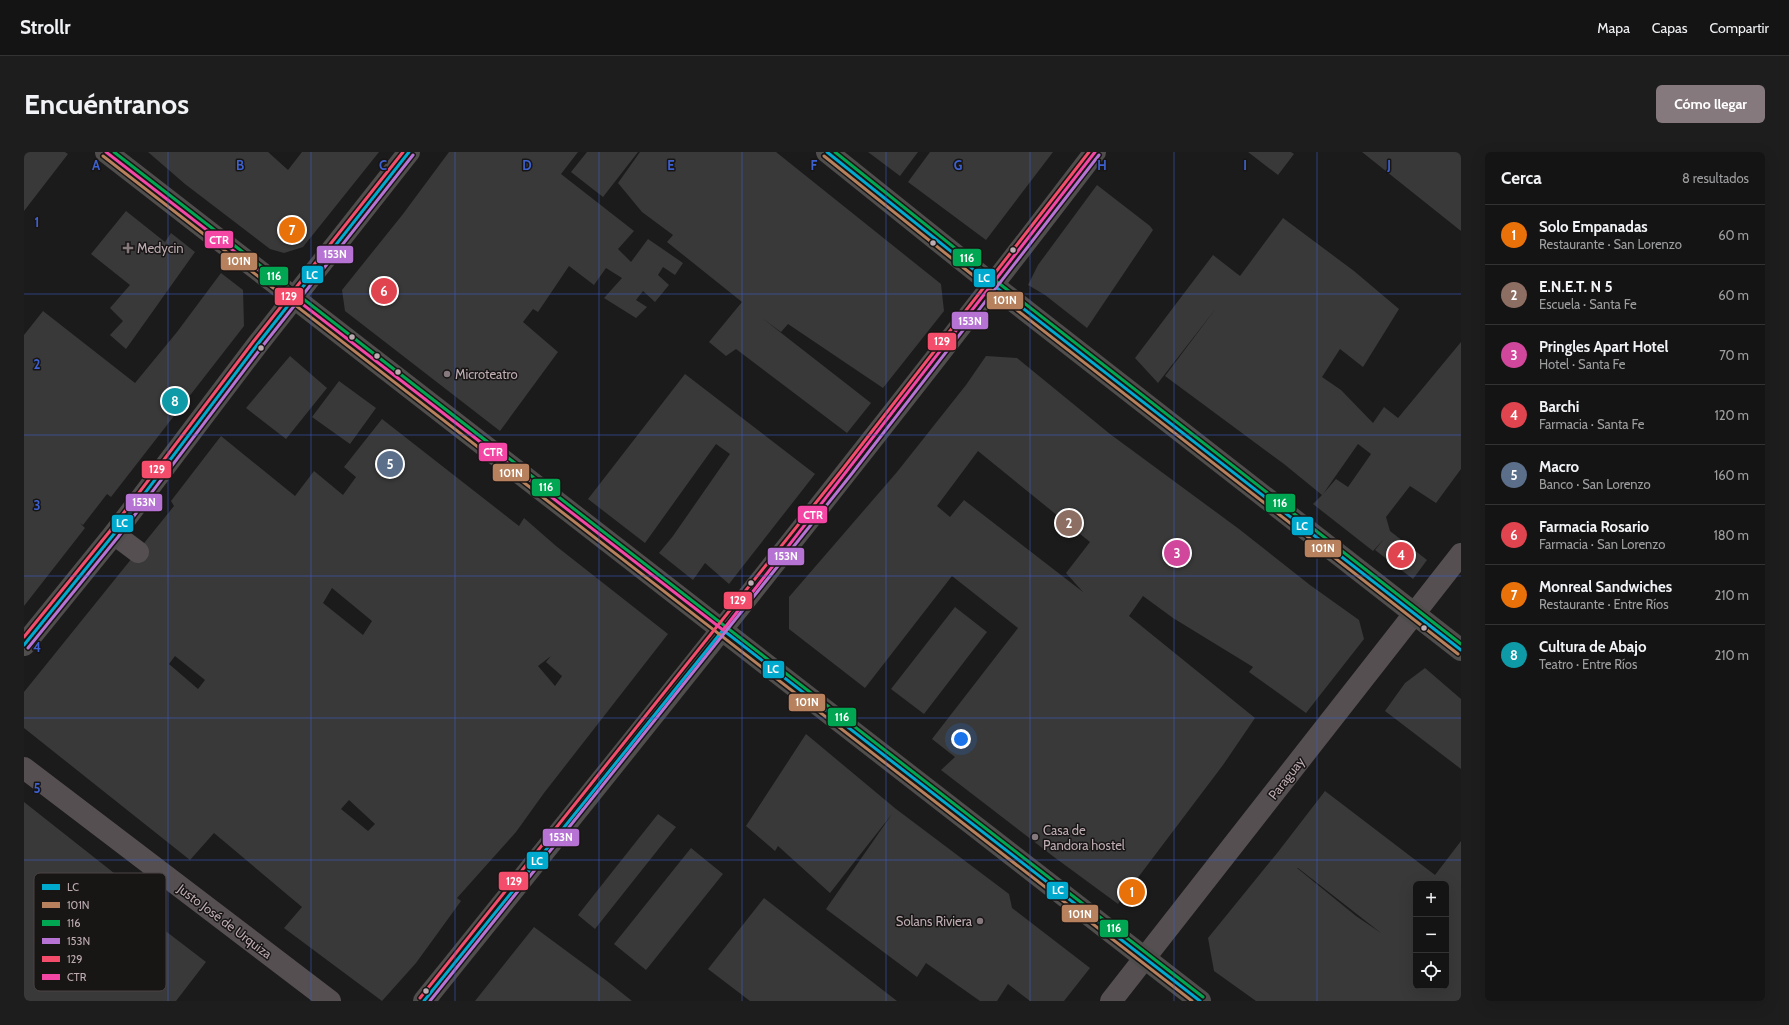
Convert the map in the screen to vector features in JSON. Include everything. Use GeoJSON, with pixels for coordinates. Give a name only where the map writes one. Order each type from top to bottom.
{"type":"FeatureCollection","features":[{"type":"Feature","properties":{"kind":"main road"},"geometry":{"type":"LineString","coordinates":[[106,152],[1200,1001]]}},
{"type":"Feature","properties":{"kind":"main road"},"geometry":{"type":"LineString","coordinates":[[24,645],[114,534],[294,298],[409,152]]}},
{"type":"Feature","properties":{"kind":"main road"},"geometry":{"type":"LineString","coordinates":[[827,152],[993,285],[1461,650]]}},
{"type":"Feature","properties":{"kind":"main road"},"geometry":{"type":"LineString","coordinates":[[424,1001],[723,630],[993,285],[1094,152]]}},
{"type":"Feature","properties":{"kind":"street"},"geometry":{"type":"LineString","coordinates":[[114,534],[138,552]]}},
{"type":"Feature","properties":{"kind":"street","name":"Paraguay"},"geometry":{"type":"LineString","coordinates":[[1111,1001],[1461,554]]}},
{"type":"Feature","properties":{"kind":"street","name":"Justo José de Urquiza"},"geometry":{"type":"LineString","coordinates":[[24,768],[162,873]]}},
{"type":"Feature","properties":{"kind":"street","name":"Justo José de Urquiza"},"geometry":{"type":"LineString","coordinates":[[166,876],[330,1001]]}},
{"type":"Feature","properties":{"kind":"building"},"geometry":{"type":"Polygon","coordinates":[[[24,152],[65,152],[68,154],[24,211],[24,152]]]}},
{"type":"Feature","properties":{"kind":"building"},"geometry":{"type":"Polygon","coordinates":[[[148,152],[268,152],[288,170],[302,152],[379,152],[303,247],[284,253],[270,249],[185,184],[148,152]]]}},
{"type":"Feature","properties":{"kind":"building"},"geometry":{"type":"Polygon","coordinates":[[[449,152],[578,152],[561,174],[634,231],[618,249],[631,262],[648,239],[683,263],[675,275],[663,267],[658,275],[669,285],[655,302],[643,291],[636,300],[647,307],[636,318],[604,298],[622,278],[606,268],[594,285],[569,266],[538,312],[533,309],[523,322],[558,352],[500,431],[345,311],[342,290],[403,214],[449,152]]]}},
{"type":"Feature","properties":{"kind":"building"},"geometry":{"type":"Polygon","coordinates":[[[587,152],[638,152],[603,197],[571,172],[587,152]]]}},
{"type":"Feature","properties":{"kind":"building"},"geometry":{"type":"Polygon","coordinates":[[[640,152],[776,152],[941,284],[944,311],[883,388],[788,324],[781,332],[762,318],[871,403],[847,433],[736,349],[726,356],[709,342],[742,302],[667,242],[673,235],[642,212],[618,183],[640,152]]]}},
{"type":"Feature","properties":{"kind":"building"},"geometry":{"type":"Polygon","coordinates":[[[868,152],[918,152],[900,176],[868,152]]]}},
{"type":"Feature","properties":{"kind":"building"},"geometry":{"type":"Polygon","coordinates":[[[930,152],[1053,152],[986,240],[908,182],[930,152]]]}},
{"type":"Feature","properties":{"kind":"building"},"geometry":{"type":"Polygon","coordinates":[[[1248,152],[1291,152],[1294,154],[1278,175],[1248,152]]]}},
{"type":"Feature","properties":{"kind":"building"},"geometry":{"type":"Polygon","coordinates":[[[1362,152],[1461,152],[1461,231],[1362,152]]]}},
{"type":"Feature","properties":{"kind":"building"},"geometry":{"type":"Polygon","coordinates":[[[1097,185],[1150,226],[1153,230],[1087,328],[1045,295],[1028,285],[1038,265],[1097,185]]]}},
{"type":"Feature","properties":{"kind":"building"},"geometry":{"type":"Polygon","coordinates":[[[126,211],[165,242],[171,233],[195,252],[126,349],[110,335],[123,321],[110,308],[130,285],[91,254],[126,211]]]}},
{"type":"Feature","properties":{"kind":"building"},"geometry":{"type":"Polygon","coordinates":[[[1283,218],[1354,271],[1399,309],[1363,367],[1340,349],[1322,377],[1341,390],[1373,423],[1384,407],[1398,418],[1461,342],[1461,469],[1436,503],[1410,486],[1386,517],[1390,531],[1427,560],[1413,579],[1375,550],[1384,539],[1373,551],[1313,504],[1322,495],[1284,464],[1165,376],[1217,307],[1158,383],[1135,358],[1213,255],[1240,276],[1283,218]],[[1358,444],[1323,494],[1336,479],[1348,487],[1371,454],[1358,444]]]}},
{"type":"Feature","properties":{"kind":"building"},"geometry":{"type":"Polygon","coordinates":[[[221,273],[243,290],[244,326],[111,497],[107,494],[83,525],[80,523],[85,528],[24,606],[24,335],[43,311],[135,383],[177,332],[221,273]]]}},
{"type":"Feature","properties":{"kind":"building"},"geometry":{"type":"Polygon","coordinates":[[[290,356],[327,388],[286,439],[246,408],[290,356]]]}},
{"type":"Feature","properties":{"kind":"building"},"geometry":{"type":"Polygon","coordinates":[[[986,356],[1017,358],[1110,434],[1239,529],[1310,585],[1359,620],[1364,639],[1306,713],[1249,672],[1253,667],[1173,618],[1143,596],[1129,616],[1255,718],[1223,765],[1118,904],[941,770],[955,757],[932,739],[1018,628],[952,576],[865,688],[789,629],[789,597],[897,472],[966,385],[986,356]],[[978,451],[937,506],[950,517],[964,500],[1083,592],[1066,573],[1090,542],[978,451]]]}},
{"type":"Feature","properties":{"kind":"building"},"geometry":{"type":"Polygon","coordinates":[[[685,374],[815,474],[729,584],[705,563],[693,580],[659,553],[673,536],[730,454],[716,444],[645,543],[588,499],[685,374]]]}},
{"type":"Feature","properties":{"kind":"building"},"geometry":{"type":"Polygon","coordinates":[[[339,381],[376,408],[350,444],[312,417],[339,381]]]}},
{"type":"Feature","properties":{"kind":"building"},"geometry":{"type":"Polygon","coordinates":[[[382,419],[519,526],[524,518],[556,546],[668,634],[544,793],[516,832],[457,898],[461,901],[416,963],[382,1001],[284,928],[302,907],[214,833],[190,860],[24,728],[24,692],[174,506],[171,501],[221,436],[295,496],[314,471],[343,495],[356,477],[344,467],[382,419]],[[332,588],[323,603],[363,635],[372,621],[332,588]],[[175,656],[169,664],[198,689],[205,680],[175,656]],[[551,656],[538,666],[555,686],[562,676],[546,662],[551,656]],[[349,800],[341,809],[368,831],[375,824],[349,800]]]}},
{"type":"Feature","properties":{"kind":"building"},"geometry":{"type":"Polygon","coordinates":[[[955,607],[987,632],[924,714],[891,689],[955,607]]]}},
{"type":"Feature","properties":{"kind":"building"},"geometry":{"type":"Polygon","coordinates":[[[1425,668],[1461,699],[1461,769],[1385,711],[1405,683],[1425,668]]]}},
{"type":"Feature","properties":{"kind":"building"},"geometry":{"type":"Polygon","coordinates":[[[806,734],[896,809],[1009,894],[1012,908],[1090,968],[1064,1001],[1030,1001],[1008,984],[997,1001],[980,1001],[926,963],[917,977],[826,909],[892,814],[830,893],[778,846],[775,851],[746,826],[806,734]]]}},
{"type":"Feature","properties":{"kind":"building"},"geometry":{"type":"Polygon","coordinates":[[[1325,791],[1435,875],[1461,841],[1461,1001],[1256,1001],[1214,971],[1208,938],[1278,852],[1325,791]],[[1298,868],[1356,916],[1381,933],[1298,868]]]}},
{"type":"Feature","properties":{"kind":"building"},"geometry":{"type":"Polygon","coordinates":[[[24,802],[114,873],[34,873],[34,991],[166,991],[166,931],[206,962],[176,1001],[24,1001],[24,802]]]}},
{"type":"Feature","properties":{"kind":"building"},"geometry":{"type":"Polygon","coordinates":[[[658,814],[676,827],[595,929],[578,915],[658,814]]]}},
{"type":"Feature","properties":{"kind":"building"},"geometry":{"type":"Polygon","coordinates":[[[691,848],[723,874],[646,970],[614,944],[691,848]]]}},
{"type":"Feature","properties":{"kind":"building"},"geometry":{"type":"Polygon","coordinates":[[[764,898],[897,1001],[750,1001],[708,969],[764,898]]]}},
{"type":"Feature","properties":{"kind":"building"},"geometry":{"type":"Polygon","coordinates":[[[534,927],[607,981],[632,1001],[475,1001],[534,927]]]}},
{"type":"Feature","properties":{"kind":"transit line","name":"CTR"},"geometry":{"type":"LineString","coordinates":[[106,152],[723,630],[1095,152]]}},
{"type":"Feature","properties":{"kind":"transit line","name":"116"},"geometry":{"type":"LineString","coordinates":[[114,152],[1203,997]]}},
{"type":"Feature","properties":{"kind":"transit line","name":"129"},"geometry":{"type":"LineString","coordinates":[[24,637],[110,531],[253,342],[403,152]]}},
{"type":"Feature","properties":{"kind":"transit line","name":"LC"},"geometry":{"type":"LineString","coordinates":[[24,645],[114,534],[257,345],[409,152]]}},
{"type":"Feature","properties":{"kind":"transit line","name":"LC"},"geometry":{"type":"LineString","coordinates":[[827,152],[993,285],[1461,650]]}},
{"type":"Feature","properties":{"kind":"transit line","name":"116"},"geometry":{"type":"LineString","coordinates":[[835,152],[996,281],[1461,644]]}},
{"type":"Feature","properties":{"kind":"transit line","name":"129"},"geometry":{"type":"LineString","coordinates":[[420,998],[842,470],[1089,152]]}},
{"type":"Feature","properties":{"kind":"transit line","name":"153N"},"geometry":{"type":"LineString","coordinates":[[28,648],[118,537],[261,348],[413,155]]}},
{"type":"Feature","properties":{"kind":"transit line","name":"153N"},"geometry":{"type":"LineString","coordinates":[[430,1001],[850,476],[1099,155]]}},
{"type":"Feature","properties":{"kind":"transit line","name":"101N"},"geometry":{"type":"LineString","coordinates":[[103,156],[1192,1001]]}},
{"type":"Feature","properties":{"kind":"transit line","name":"101N"},"geometry":{"type":"LineString","coordinates":[[824,156],[990,289],[1458,654]]}},
{"type":"Feature","properties":{"kind":"transit line","name":"LC"},"geometry":{"type":"LineString","coordinates":[[424,1001],[723,630],[1200,1001]]}},
{"type":"Feature","properties":{"kind":"place","name":"Monreal Sandwiches"},"geometry":{"type":"Point","coordinates":[292,230]}},
{"type":"Feature","properties":{"kind":"place","name":"Medycin"},"geometry":{"type":"Point","coordinates":[128,248]}},
{"type":"Feature","properties":{"kind":"place","name":"Farmacia Rosario"},"geometry":{"type":"Point","coordinates":[384,291]}},
{"type":"Feature","properties":{"kind":"place","name":"Microteatro"},"geometry":{"type":"Point","coordinates":[447,374]}},
{"type":"Feature","properties":{"kind":"place","name":"Cultura de Abajo"},"geometry":{"type":"Point","coordinates":[175,401]}},
{"type":"Feature","properties":{"kind":"place","name":"Macro"},"geometry":{"type":"Point","coordinates":[390,464]}},
{"type":"Feature","properties":{"kind":"place","name":"E.N.E.T. N 5"},"geometry":{"type":"Point","coordinates":[1069,523]}},
{"type":"Feature","properties":{"kind":"place","name":"Pringles Apart Hotel"},"geometry":{"type":"Point","coordinates":[1177,553]}},
{"type":"Feature","properties":{"kind":"place","name":"Barchi"},"geometry":{"type":"Point","coordinates":[1401,555]}},
{"type":"Feature","properties":{"kind":"place","name":"Casa de Pandora hostel"},"geometry":{"type":"Point","coordinates":[1035,837]}},
{"type":"Feature","properties":{"kind":"place","name":"Solo Empanadas"},"geometry":{"type":"Point","coordinates":[1132,892]}},
{"type":"Feature","properties":{"kind":"place","name":"Solans Riviera"},"geometry":{"type":"Point","coordinates":[980,921]}}]}
